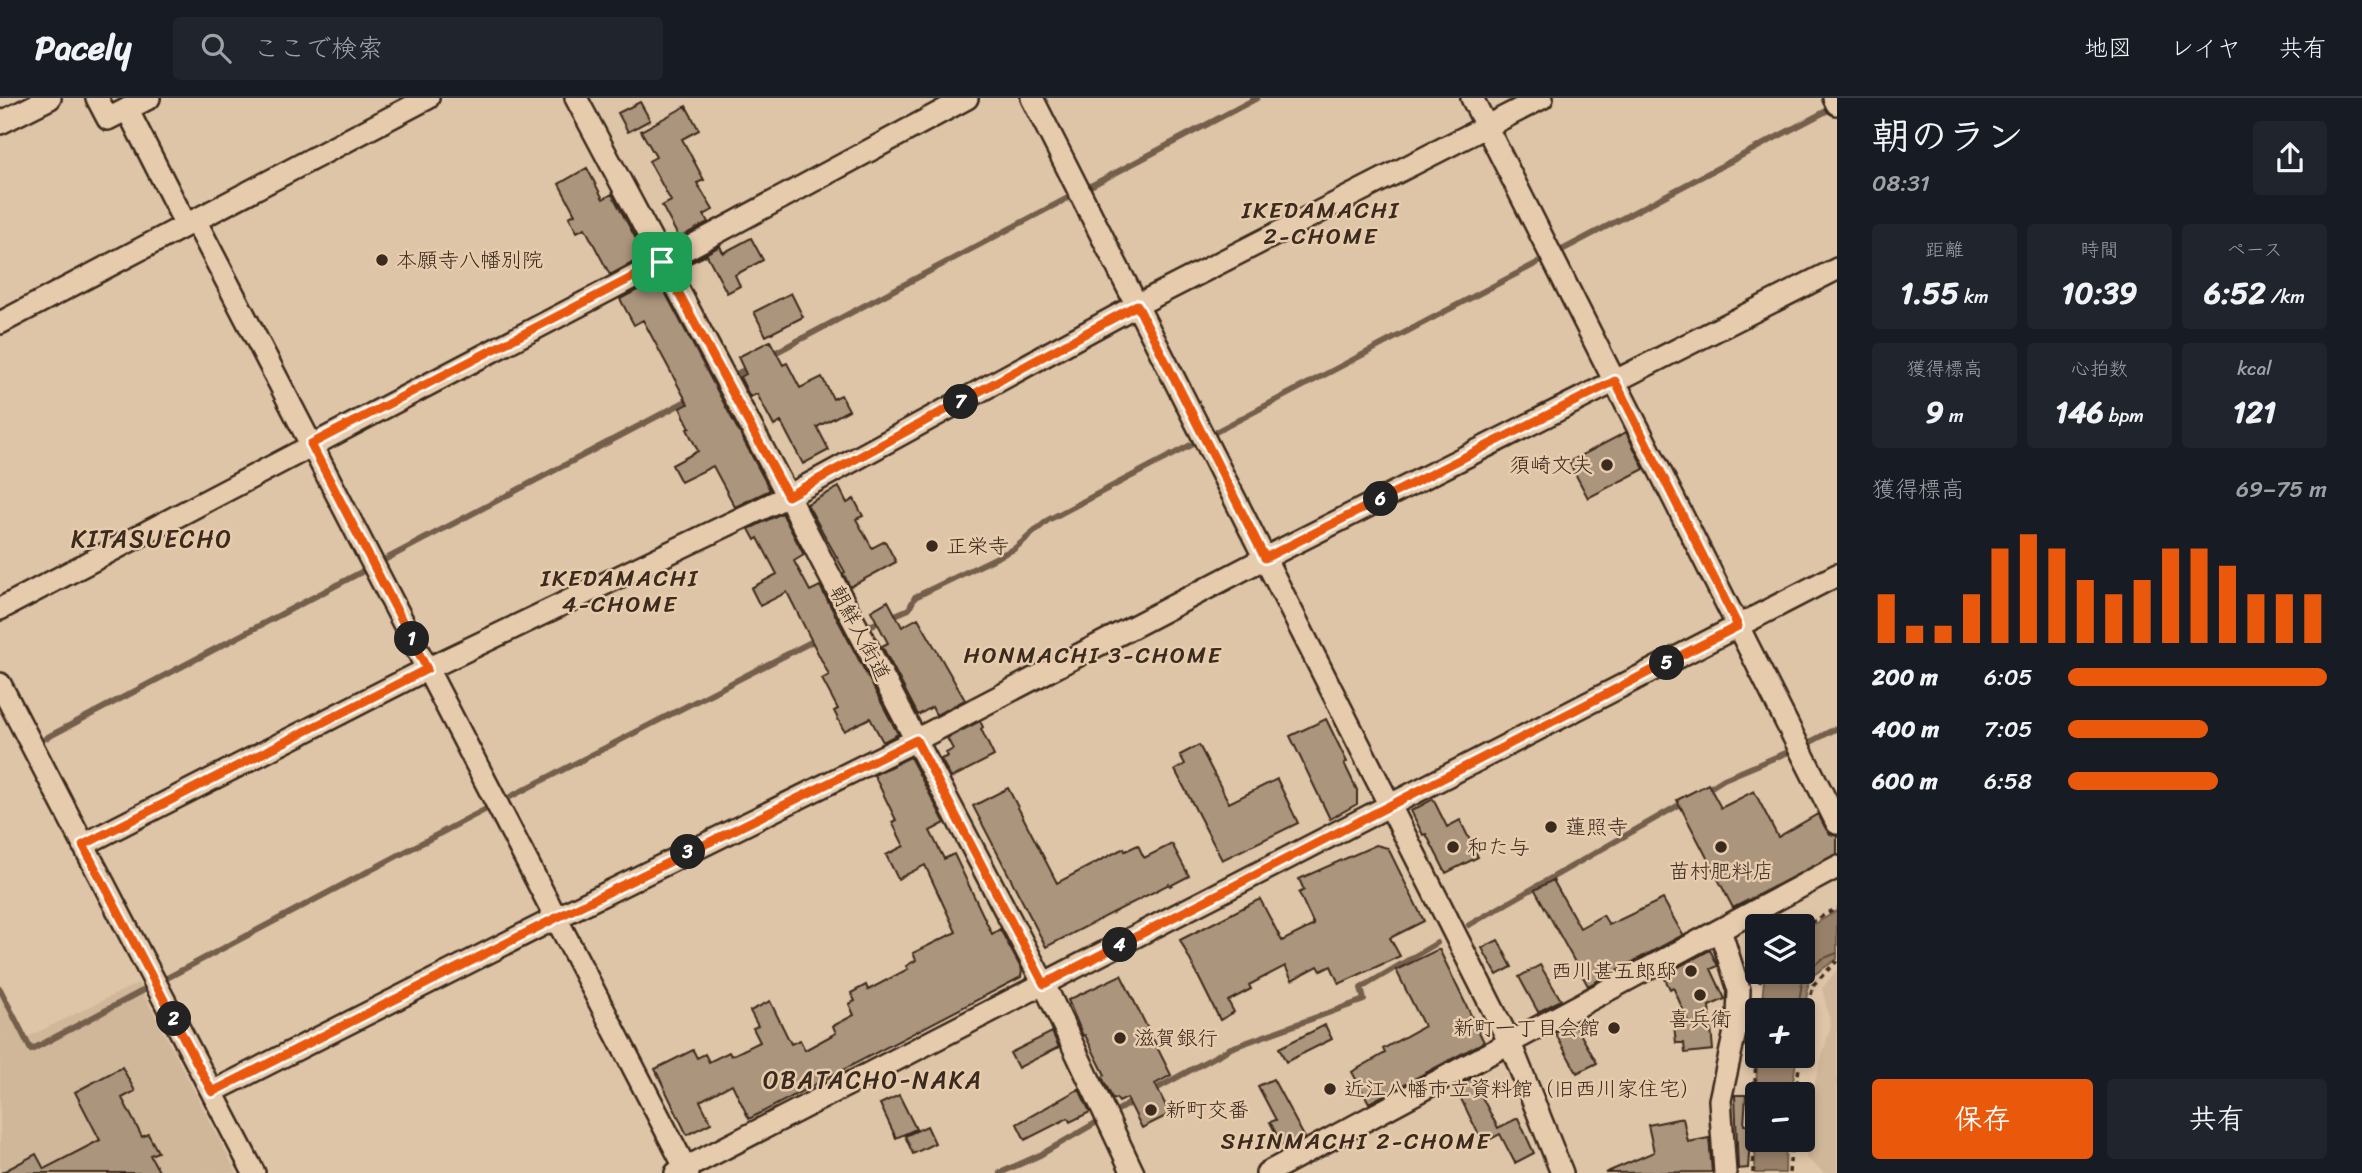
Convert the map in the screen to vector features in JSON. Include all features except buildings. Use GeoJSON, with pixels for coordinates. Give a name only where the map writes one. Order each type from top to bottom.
{"type":"FeatureCollection","features":[{"type":"Feature","properties":{"kind":"street"},"geometry":{"type":"LineString","coordinates":[[0,123],[50,98]]}},
{"type":"Feature","properties":{"kind":"street"},"geometry":{"type":"LineString","coordinates":[[97,98],[108,119],[149,98]]}},
{"type":"Feature","properties":{"kind":"street"},"geometry":{"type":"LineString","coordinates":[[0,323],[428,98]]}},
{"type":"Feature","properties":{"kind":"street","name":"朝鮮人街道"},"geometry":{"type":"LineString","coordinates":[[576,98],[1044,984],[1133,1173]]}},
{"type":"Feature","properties":{"kind":"street"},"geometry":{"type":"LineString","coordinates":[[0,609],[662,262],[967,98]]}},
{"type":"Feature","properties":{"kind":"street"},"geometry":{"type":"LineString","coordinates":[[1032,98],[1510,1043],[1563,1173]]}},
{"type":"Feature","properties":{"kind":"street"},"geometry":{"type":"LineString","coordinates":[[1472,98],[1837,823]]}},
{"type":"Feature","properties":{"kind":"street"},"geometry":{"type":"LineString","coordinates":[[83,845],[427,669],[788,496],[1137,305],[1542,98]]}},
{"type":"Feature","properties":{"kind":"street"},"geometry":{"type":"LineString","coordinates":[[1834,98],[1837,104]]}},
{"type":"Feature","properties":{"kind":"street"},"geometry":{"type":"LineString","coordinates":[[127,109],[311,444],[556,918],[683,1171],[1837,575]]}},
{"type":"Feature","properties":{"kind":"street"},"geometry":{"type":"LineString","coordinates":[[212,1092],[916,740],[1265,558],[1837,269]]}},
{"type":"Feature","properties":{"kind":"street"},"geometry":{"type":"LineString","coordinates":[[0,684],[254,1173]]}},
{"type":"Feature","properties":{"kind":"street"},"geometry":{"type":"LineString","coordinates":[[1267,1173],[1837,867]]}},
{"type":"Feature","properties":{"kind":"street"},"geometry":{"type":"LineString","coordinates":[[1720,930],[1739,990],[1738,1018],[1720,1100],[1726,1173]]}},
{"type":"Feature","properties":{"kind":"path"},"geometry":{"type":"LineString","coordinates":[[1815,921],[1837,908]]}},
{"type":"Feature","properties":{"kind":"path"},"geometry":{"type":"LineString","coordinates":[[1811,998],[1813,985],[1837,961]]}},
{"type":"Feature","properties":{"kind":"path"},"geometry":{"type":"LineString","coordinates":[[1752,1173],[1755,1068]]}},
{"type":"Feature","properties":{"kind":"path"},"geometry":{"type":"LineString","coordinates":[[1789,1173],[1791,1152]]}},
{"type":"Feature","properties":{"kind":"shaded area"},"geometry":{"type":"Polygon","coordinates":[[[1837,970],[1837,1173],[1824,1173],[1806,1158],[1806,1152],[1815,1152],[1815,1082],[1831,1025],[1822,988],[1837,970]]]}},
{"type":"Feature","properties":{"kind":"shaded area"},"geometry":{"type":"Polygon","coordinates":[[[138,983],[237,1173],[0,1173],[0,993],[26,1038],[138,983]]]}},
{"type":"Feature","properties":{"kind":"water"},"geometry":{"type":"Polygon","coordinates":[[[1837,911],[1837,959],[1815,974],[1815,924],[1837,911]]]}},
{"type":"Feature","properties":{"kind":"water"},"geometry":{"type":"Polygon","coordinates":[[[1764,984],[1808,984],[1806,998],[1762,998],[1764,984]]]}},
{"type":"Feature","properties":{"kind":"water"},"geometry":{"type":"Polygon","coordinates":[[[1757,1068],[1795,1068],[1793,1082],[1757,1082],[1757,1068]]]}},
{"type":"Feature","properties":{"kind":"water"},"geometry":{"type":"Polygon","coordinates":[[[1755,1152],[1786,1152],[1785,1173],[1755,1173],[1755,1152]]]}},
{"type":"Feature","properties":{"kind":"waterway"},"geometry":{"type":"LineString","coordinates":[[769,356],[1257,98]]}},
{"type":"Feature","properties":{"kind":"waterway"},"geometry":{"type":"LineString","coordinates":[[861,624],[872,625],[909,609],[915,597],[1014,549],[1048,520],[1836,106]]}},
{"type":"Feature","properties":{"kind":"waterway"},"geometry":{"type":"LineString","coordinates":[[707,389],[750,367]]}},
{"type":"Feature","properties":{"kind":"waterway"},"geometry":{"type":"LineString","coordinates":[[46,738],[692,398]]}},
{"type":"Feature","properties":{"kind":"waterway"},"geometry":{"type":"LineString","coordinates":[[0,989],[31,1050],[467,819],[819,638]]}},
{"type":"Feature","properties":{"kind":"waterway"},"geometry":{"type":"LineString","coordinates":[[1803,746],[1837,728]]}},
{"type":"Feature","properties":{"kind":"waterway"},"geometry":{"type":"LineString","coordinates":[[1705,791],[1724,779],[1793,750]]}},
{"type":"Feature","properties":{"kind":"waterway"},"geometry":{"type":"LineString","coordinates":[[1469,925],[1686,801]]}},
{"type":"Feature","properties":{"kind":"waterway"},"geometry":{"type":"LineString","coordinates":[[1152,1091],[1231,1048],[1364,1000],[1361,988],[1437,943]]}},
{"type":"Feature","properties":{"kind":"waterway"},"geometry":{"type":"LineString","coordinates":[[1000,1173],[1040,1155],[1137,1099]]}},
{"type":"Feature","properties":{"kind":"place","name":"本願寺八幡別院"},"geometry":{"type":"Point","coordinates":[382,260]}},
{"type":"Feature","properties":{"kind":"place","name":"須崎文夫"},"geometry":{"type":"Point","coordinates":[1607,465]}},
{"type":"Feature","properties":{"kind":"place","name":"正栄寺"},"geometry":{"type":"Point","coordinates":[932,546]}},
{"type":"Feature","properties":{"kind":"place","name":"蓮照寺"},"geometry":{"type":"Point","coordinates":[1551,827]}},
{"type":"Feature","properties":{"kind":"place","name":"和た与"},"geometry":{"type":"Point","coordinates":[1453,847]}},
{"type":"Feature","properties":{"kind":"place","name":"苗村肥料店"},"geometry":{"type":"Point","coordinates":[1721,847]}},
{"type":"Feature","properties":{"kind":"place","name":"西川甚五郎邸"},"geometry":{"type":"Point","coordinates":[1691,971]}},
{"type":"Feature","properties":{"kind":"place","name":"喜兵衛"},"geometry":{"type":"Point","coordinates":[1700,995]}},
{"type":"Feature","properties":{"kind":"place","name":"新町一丁目会館"},"geometry":{"type":"Point","coordinates":[1614,1028]}},
{"type":"Feature","properties":{"kind":"place","name":"滋賀銀行"},"geometry":{"type":"Point","coordinates":[1120,1038]}},
{"type":"Feature","properties":{"kind":"place","name":"近江八幡市立資料館（旧西川家住宅）"},"geometry":{"type":"Point","coordinates":[1330,1089]}},
{"type":"Feature","properties":{"kind":"place","name":"新町交番"},"geometry":{"type":"Point","coordinates":[1151,1110]}},
{"type":"Feature","properties":{"kind":"district","name":"IKEDAMACHI 2-CHOME"},"geometry":{"type":"Point","coordinates":[1321,223]}},
{"type":"Feature","properties":{"kind":"district","name":"KITASUECHO"},"geometry":{"type":"Point","coordinates":[152,539]}},
{"type":"Feature","properties":{"kind":"district","name":"IKEDAMACHI 4-CHOME"},"geometry":{"type":"Point","coordinates":[620,591]}},
{"type":"Feature","properties":{"kind":"district","name":"HONMACHI 3-CHOME"},"geometry":{"type":"Point","coordinates":[1093,655]}},
{"type":"Feature","properties":{"kind":"district","name":"OBATACHO-NAKA"},"geometry":{"type":"Point","coordinates":[873,1080]}},
{"type":"Feature","properties":{"kind":"district","name":"SHINMACHI 2-CHOME"},"geometry":{"type":"Point","coordinates":[1356,1141]}},
{"type":"Feature","properties":{"kind":"route"},"geometry":{"type":"LineString","coordinates":[[662,262],[788,496],[1137,305],[1265,558],[1615,381],[1738,626],[1044,984],[916,740],[212,1092],[83,845],[427,669],[311,444],[662,262]]}}]}
